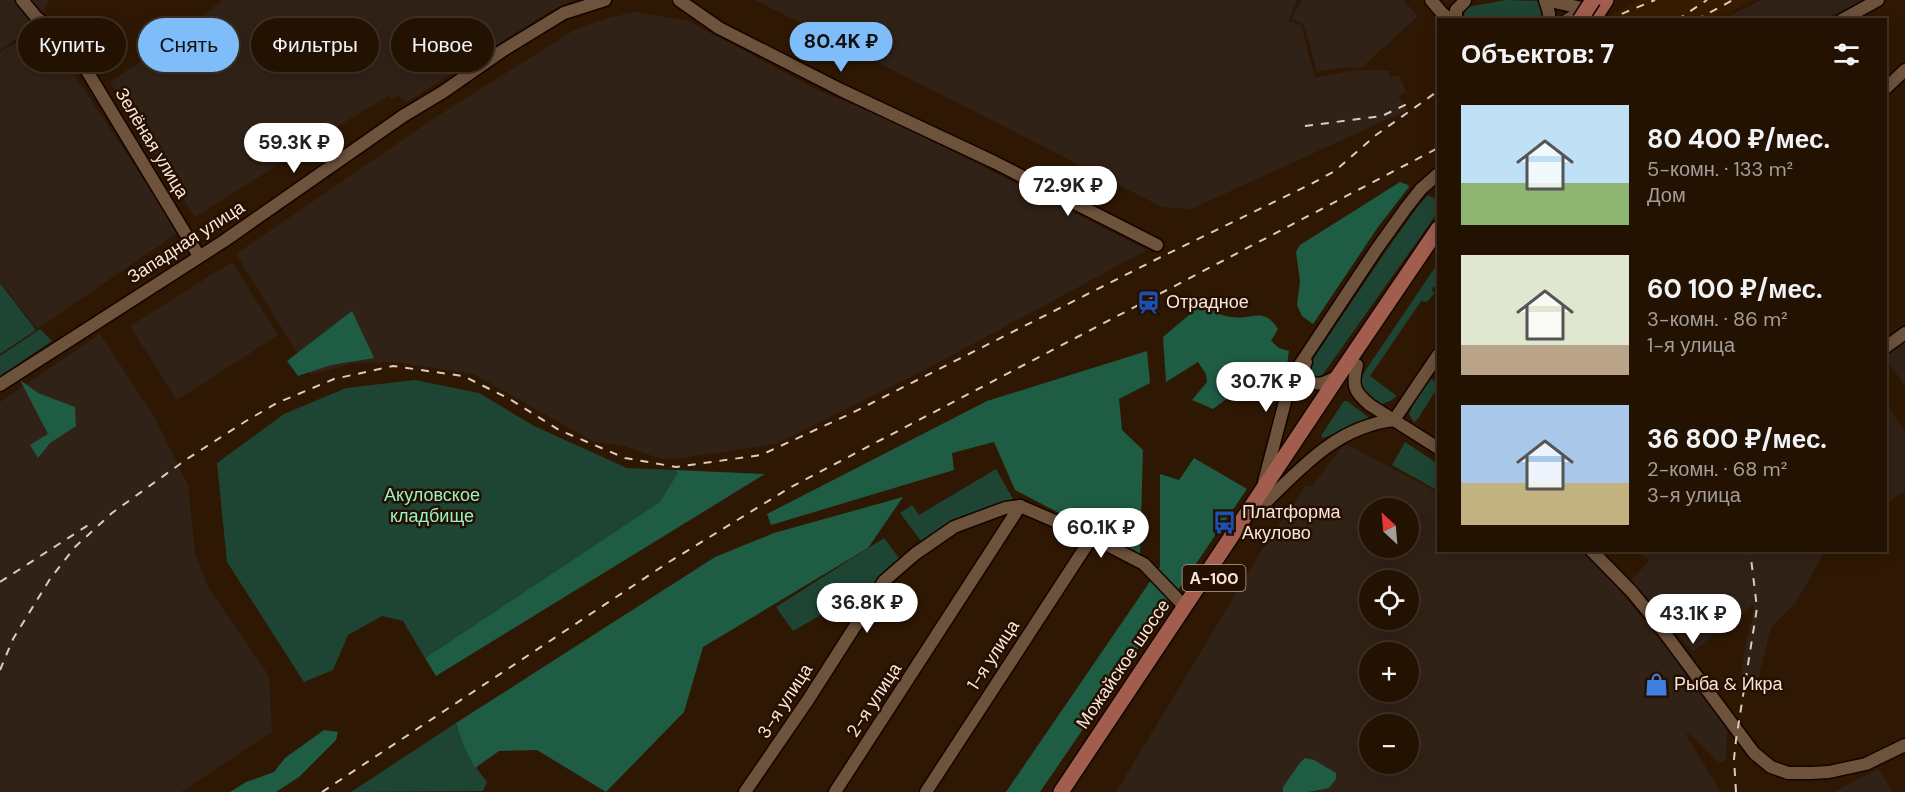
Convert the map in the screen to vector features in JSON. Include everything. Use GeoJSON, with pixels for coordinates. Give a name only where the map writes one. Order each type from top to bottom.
{"type":"FeatureCollection","features":[{"type":"Feature","properties":{"kind":"main road"},"geometry":{"type":"LineString","coordinates":[[1584,9],[1604,0]]}},
{"type":"Feature","properties":{"kind":"main road","name":"Можайское шоссе"},"geometry":{"type":"LineString","coordinates":[[1073,792],[1339,375],[1437,231]]}},
{"type":"Feature","properties":{"kind":"main road","name":"Можайское шоссе"},"geometry":{"type":"LineString","coordinates":[[1061,792],[1185,607],[1437,249]]}},
{"type":"Feature","properties":{"kind":"street","name":"Зелёная улица"},"geometry":{"type":"LineString","coordinates":[[22,0],[37,18],[55,31],[87,70],[199,256]]}},
{"type":"Feature","properties":{"kind":"street","name":"Западная улица"},"geometry":{"type":"LineString","coordinates":[[0,385],[199,256],[502,51],[564,13],[605,0]]}},
{"type":"Feature","properties":{"kind":"street"},"geometry":{"type":"LineString","coordinates":[[679,0],[719,28],[1157,245]]}},
{"type":"Feature","properties":{"kind":"street"},"geometry":{"type":"LineString","coordinates":[[1431,0],[1448,18]]}},
{"type":"Feature","properties":{"kind":"street"},"geometry":{"type":"LineString","coordinates":[[1452,0],[1468,0]]}},
{"type":"Feature","properties":{"kind":"street"},"geometry":{"type":"LineString","coordinates":[[1456,18],[1456,10],[1468,0]]}},
{"type":"Feature","properties":{"kind":"street"},"geometry":{"type":"LineString","coordinates":[[1545,0],[1584,9]]}},
{"type":"Feature","properties":{"kind":"street"},"geometry":{"type":"LineString","coordinates":[[1545,0],[1549,18]]}},
{"type":"Feature","properties":{"kind":"street"},"geometry":{"type":"LineString","coordinates":[[1846,18],[1878,0]]}},
{"type":"Feature","properties":{"kind":"street"},"geometry":{"type":"LineString","coordinates":[[1570,18],[1584,9]]}},
{"type":"Feature","properties":{"kind":"street"},"geometry":{"type":"LineString","coordinates":[[1887,87],[1905,70]]}},
{"type":"Feature","properties":{"kind":"street"},"geometry":{"type":"LineString","coordinates":[[1261,499],[1287,394],[1298,369],[1406,208],[1421,189],[1437,175]]}},
{"type":"Feature","properties":{"kind":"street"},"geometry":{"type":"LineString","coordinates":[[1887,346],[1905,333]]}},
{"type":"Feature","properties":{"kind":"street"},"geometry":{"type":"LineString","coordinates":[[1309,352],[1303,370],[1304,378],[1311,384],[1322,384],[1339,375]]}},
{"type":"Feature","properties":{"kind":"street"},"geometry":{"type":"LineString","coordinates":[[1394,420],[1437,356]]}},
{"type":"Feature","properties":{"kind":"street"},"geometry":{"type":"LineString","coordinates":[[1357,365],[1353,381],[1361,398],[1437,447]]}},
{"type":"Feature","properties":{"kind":"street"},"geometry":{"type":"LineString","coordinates":[[1261,499],[1321,449],[1348,432],[1382,421],[1394,420]]}},
{"type":"Feature","properties":{"kind":"street"},"geometry":{"type":"LineString","coordinates":[[1020,506],[1092,537],[1144,564],[1185,607]]}},
{"type":"Feature","properties":{"kind":"street","name":"3-я улица"},"geometry":{"type":"LineString","coordinates":[[745,792],[808,700],[884,581],[915,554],[948,531],[1005,508],[1020,506]]}},
{"type":"Feature","properties":{"kind":"street","name":"2-я улица"},"geometry":{"type":"LineString","coordinates":[[835,792],[1020,506]]}},
{"type":"Feature","properties":{"kind":"street","name":"1-я улица"},"geometry":{"type":"LineString","coordinates":[[926,792],[1092,537]]}},
{"type":"Feature","properties":{"kind":"street"},"geometry":{"type":"LineString","coordinates":[[1593,552],[1655,620],[1754,753],[1771,767],[1788,773],[1829,772],[1866,764],[1905,745]]}},
{"type":"Feature","properties":{"kind":"shaded area"},"geometry":{"type":"Polygon","coordinates":[[[0,0],[49,0],[40,18],[18,18],[18,38],[0,50],[0,0]]]}},
{"type":"Feature","properties":{"kind":"shaded area"},"geometry":{"type":"Polygon","coordinates":[[[223,0],[574,0],[552,10],[494,47],[494,18],[391,18],[391,72],[454,72],[407,102],[399,96],[391,99],[388,96],[284,159],[195,217],[110,82],[138,63],[138,72],[239,72],[239,18],[199,18],[223,0]]]}},
{"type":"Feature","properties":{"kind":"shaded area"},"geometry":{"type":"Polygon","coordinates":[[[755,0],[1297,0],[1288,21],[1301,25],[1315,78],[1348,71],[1389,71],[1390,78],[1399,75],[1406,92],[1398,96],[1408,110],[1191,209],[1162,207],[755,0]]]}},
{"type":"Feature","properties":{"kind":"shaded area"},"geometry":{"type":"Polygon","coordinates":[[[1302,0],[1403,0],[1418,16],[1361,68],[1343,67],[1317,72],[1304,24],[1291,19],[1302,0]]]}},
{"type":"Feature","properties":{"kind":"shaded area"},"geometry":{"type":"Polygon","coordinates":[[[1640,0],[1754,0],[1719,18],[1605,18],[1640,0]]]}},
{"type":"Feature","properties":{"kind":"shaded area"},"geometry":{"type":"Polygon","coordinates":[[[1761,0],[1864,0],[1827,18],[1725,18],[1761,0]]]}},
{"type":"Feature","properties":{"kind":"shaded area"},"geometry":{"type":"Polygon","coordinates":[[[635,12],[688,21],[819,91],[887,118],[1147,250],[919,373],[776,444],[661,459],[624,446],[594,442],[474,374],[395,362],[354,363],[311,375],[236,254],[436,117],[576,29],[635,12]]]}},
{"type":"Feature","properties":{"kind":"shaded area"},"geometry":{"type":"Polygon","coordinates":[[[18,42],[18,72],[72,72],[179,232],[37,329],[0,281],[0,52],[18,42]]]}},
{"type":"Feature","properties":{"kind":"shaded area"},"geometry":{"type":"Polygon","coordinates":[[[232,262],[278,335],[177,400],[130,326],[232,262]]]}},
{"type":"Feature","properties":{"kind":"shaded area"},"geometry":{"type":"Polygon","coordinates":[[[100,334],[155,418],[188,485],[195,553],[208,587],[269,676],[272,732],[181,792],[0,792],[0,402],[100,334]]]}},
{"type":"Feature","properties":{"kind":"shaded area"},"geometry":{"type":"Polygon","coordinates":[[[1905,341],[1905,386],[1887,360],[1887,355],[1905,341]]]}},
{"type":"Feature","properties":{"kind":"shaded area"},"geometry":{"type":"Polygon","coordinates":[[[1887,405],[1905,431],[1905,491],[1887,502],[1887,405]]]}},
{"type":"Feature","properties":{"kind":"shaded area"},"geometry":{"type":"Polygon","coordinates":[[[1348,445],[1437,492],[1437,552],[1581,552],[1596,562],[1670,651],[1727,729],[1726,759],[1722,763],[1715,760],[1689,733],[1686,735],[1721,792],[1116,792],[1268,540],[1306,485],[1311,487],[1343,446],[1348,445]]]}},
{"type":"Feature","properties":{"kind":"shaded area"},"geometry":{"type":"Polygon","coordinates":[[[1636,552],[1824,552],[1796,602],[1771,627],[1756,688],[1739,686],[1754,604],[1693,652],[1631,581],[1649,560],[1636,552]]]}},
{"type":"Feature","properties":{"kind":"shaded area"},"geometry":{"type":"Polygon","coordinates":[[[1878,769],[1893,792],[1834,792],[1878,769]]]}},
{"type":"Feature","properties":{"kind":"green space"},"geometry":{"type":"Polygon","coordinates":[[[1506,0],[1538,1],[1543,8],[1544,18],[1464,18],[1467,7],[1506,0]]]}},
{"type":"Feature","properties":{"kind":"green space"},"geometry":{"type":"Polygon","coordinates":[[[1400,182],[1409,187],[1378,227],[1313,324],[1302,316],[1297,305],[1300,281],[1296,252],[1300,245],[1400,182]]]}},
{"type":"Feature","properties":{"kind":"green space"},"geometry":{"type":"Polygon","coordinates":[[[1428,195],[1437,200],[1437,213],[1321,377],[1313,376],[1309,370],[1310,364],[1428,195]]]}},
{"type":"Feature","properties":{"kind":"green space"},"geometry":{"type":"Polygon","coordinates":[[[1437,264],[1437,288],[1433,287],[1432,291],[1435,293],[1427,302],[1421,301],[1370,376],[1397,396],[1382,404],[1364,392],[1359,380],[1437,264]]]}},
{"type":"Feature","properties":{"kind":"green space"},"geometry":{"type":"Polygon","coordinates":[[[0,283],[36,330],[0,354],[0,283]]]}},
{"type":"Feature","properties":{"kind":"green space"},"geometry":{"type":"Polygon","coordinates":[[[1202,304],[1224,315],[1263,316],[1273,322],[1278,329],[1271,341],[1279,348],[1289,351],[1287,365],[1272,386],[1246,371],[1234,377],[1233,394],[1213,409],[1192,400],[1207,382],[1206,374],[1198,362],[1166,382],[1163,337],[1202,304]]]}},
{"type":"Feature","properties":{"kind":"green space"},"geometry":{"type":"Polygon","coordinates":[[[352,311],[374,358],[331,365],[298,376],[287,361],[352,311]]]}},
{"type":"Feature","properties":{"kind":"green space"},"geometry":{"type":"Polygon","coordinates":[[[40,329],[52,341],[0,376],[0,356],[40,329]]]}},
{"type":"Feature","properties":{"kind":"green space"},"geometry":{"type":"Polygon","coordinates":[[[1147,351],[1150,383],[1119,399],[1122,430],[1143,450],[1140,555],[1015,490],[994,442],[952,453],[954,470],[771,525],[767,514],[987,401],[1147,351]]]}},
{"type":"Feature","properties":{"kind":"green space"},"geometry":{"type":"Polygon","coordinates":[[[1430,378],[1437,383],[1437,389],[1414,422],[1409,414],[1430,378]]]}},
{"type":"Feature","properties":{"kind":"green space"},"geometry":{"type":"Polygon","coordinates":[[[20,380],[38,393],[75,407],[76,426],[50,443],[38,458],[30,445],[48,434],[20,380]]]}},
{"type":"Feature","properties":{"kind":"green space","name":"Акуловское кладбище"},"geometry":{"type":"Polygon","coordinates":[[[415,380],[479,393],[534,426],[627,468],[676,470],[677,474],[661,502],[425,658],[403,621],[382,616],[348,635],[333,670],[304,682],[227,562],[217,463],[284,414],[346,388],[415,380]]]}},
{"type":"Feature","properties":{"kind":"green space"},"geometry":{"type":"Polygon","coordinates":[[[1344,401],[1372,420],[1323,438],[1321,436],[1344,401]]]}},
{"type":"Feature","properties":{"kind":"green space"},"geometry":{"type":"Polygon","coordinates":[[[1405,442],[1437,463],[1435,489],[1392,465],[1405,442]]]}},
{"type":"Feature","properties":{"kind":"green space"},"geometry":{"type":"Polygon","coordinates":[[[1194,458],[1247,489],[1040,792],[1006,792],[1160,567],[1160,474],[1179,480],[1194,458]]]}},
{"type":"Feature","properties":{"kind":"green space"},"geometry":{"type":"Polygon","coordinates":[[[996,469],[1013,499],[954,520],[921,541],[900,513],[912,505],[919,515],[996,469]]]}},
{"type":"Feature","properties":{"kind":"green space"},"geometry":{"type":"Polygon","coordinates":[[[676,470],[765,474],[436,676],[425,658],[660,502],[677,474],[676,470]]]}},
{"type":"Feature","properties":{"kind":"green space"},"geometry":{"type":"Polygon","coordinates":[[[903,497],[868,548],[703,647],[684,712],[606,792],[537,750],[499,751],[475,768],[456,723],[715,557],[774,533],[903,497]]]}},
{"type":"Feature","properties":{"kind":"green space"},"geometry":{"type":"Polygon","coordinates":[[[884,538],[902,562],[869,587],[793,631],[776,607],[884,538]]]}},
{"type":"Feature","properties":{"kind":"green space"},"geometry":{"type":"Polygon","coordinates":[[[456,723],[468,754],[487,782],[483,791],[351,792],[456,723]]]}},
{"type":"Feature","properties":{"kind":"green space"},"geometry":{"type":"Polygon","coordinates":[[[324,730],[338,732],[336,740],[299,777],[276,792],[230,792],[246,782],[274,772],[285,758],[324,730]]]}},
{"type":"Feature","properties":{"kind":"green space"},"geometry":{"type":"Polygon","coordinates":[[[1305,758],[1314,760],[1336,773],[1336,779],[1329,788],[1308,792],[1283,792],[1283,787],[1305,758]]]}},
{"type":"Feature","properties":{"kind":"railway"},"geometry":{"type":"LineString","coordinates":[[1612,18],[1655,0]]}},
{"type":"Feature","properties":{"kind":"railway"},"geometry":{"type":"LineString","coordinates":[[1680,18],[1707,0]]}},
{"type":"Feature","properties":{"kind":"railway"},"geometry":{"type":"LineString","coordinates":[[1700,18],[1733,0]]}},
{"type":"Feature","properties":{"kind":"railway"},"geometry":{"type":"LineString","coordinates":[[0,670],[13,639],[50,579],[75,547],[112,513],[187,459],[246,421],[277,403],[334,379],[393,366],[463,376],[508,398],[559,430],[625,458],[676,467],[761,455],[852,413],[1311,184],[1335,171],[1376,135],[1437,92]]}},
{"type":"Feature","properties":{"kind":"railway"},"geometry":{"type":"LineString","coordinates":[[1305,126],[1382,116],[1409,103]]}},
{"type":"Feature","properties":{"kind":"railway"},"geometry":{"type":"LineString","coordinates":[[322,792],[669,562],[791,487],[1437,149]]}},
{"type":"Feature","properties":{"kind":"railway"},"geometry":{"type":"LineString","coordinates":[[0,582],[93,522]]}},
{"type":"Feature","properties":{"kind":"railway"},"geometry":{"type":"LineString","coordinates":[[1736,792],[1734,759],[1736,740],[1757,608],[1750,552]]}},
{"type":"Feature","properties":{"kind":"place","name":"Отрадное"},"geometry":{"type":"Point","coordinates":[1148,302]}},
{"type":"Feature","properties":{"kind":"place","name":"Платформа Акулово"},"geometry":{"type":"Point","coordinates":[1224,522]}},
{"type":"Feature","properties":{"kind":"place","name":"Рыба & Икра"},"geometry":{"type":"Point","coordinates":[1656,684]}}]}
